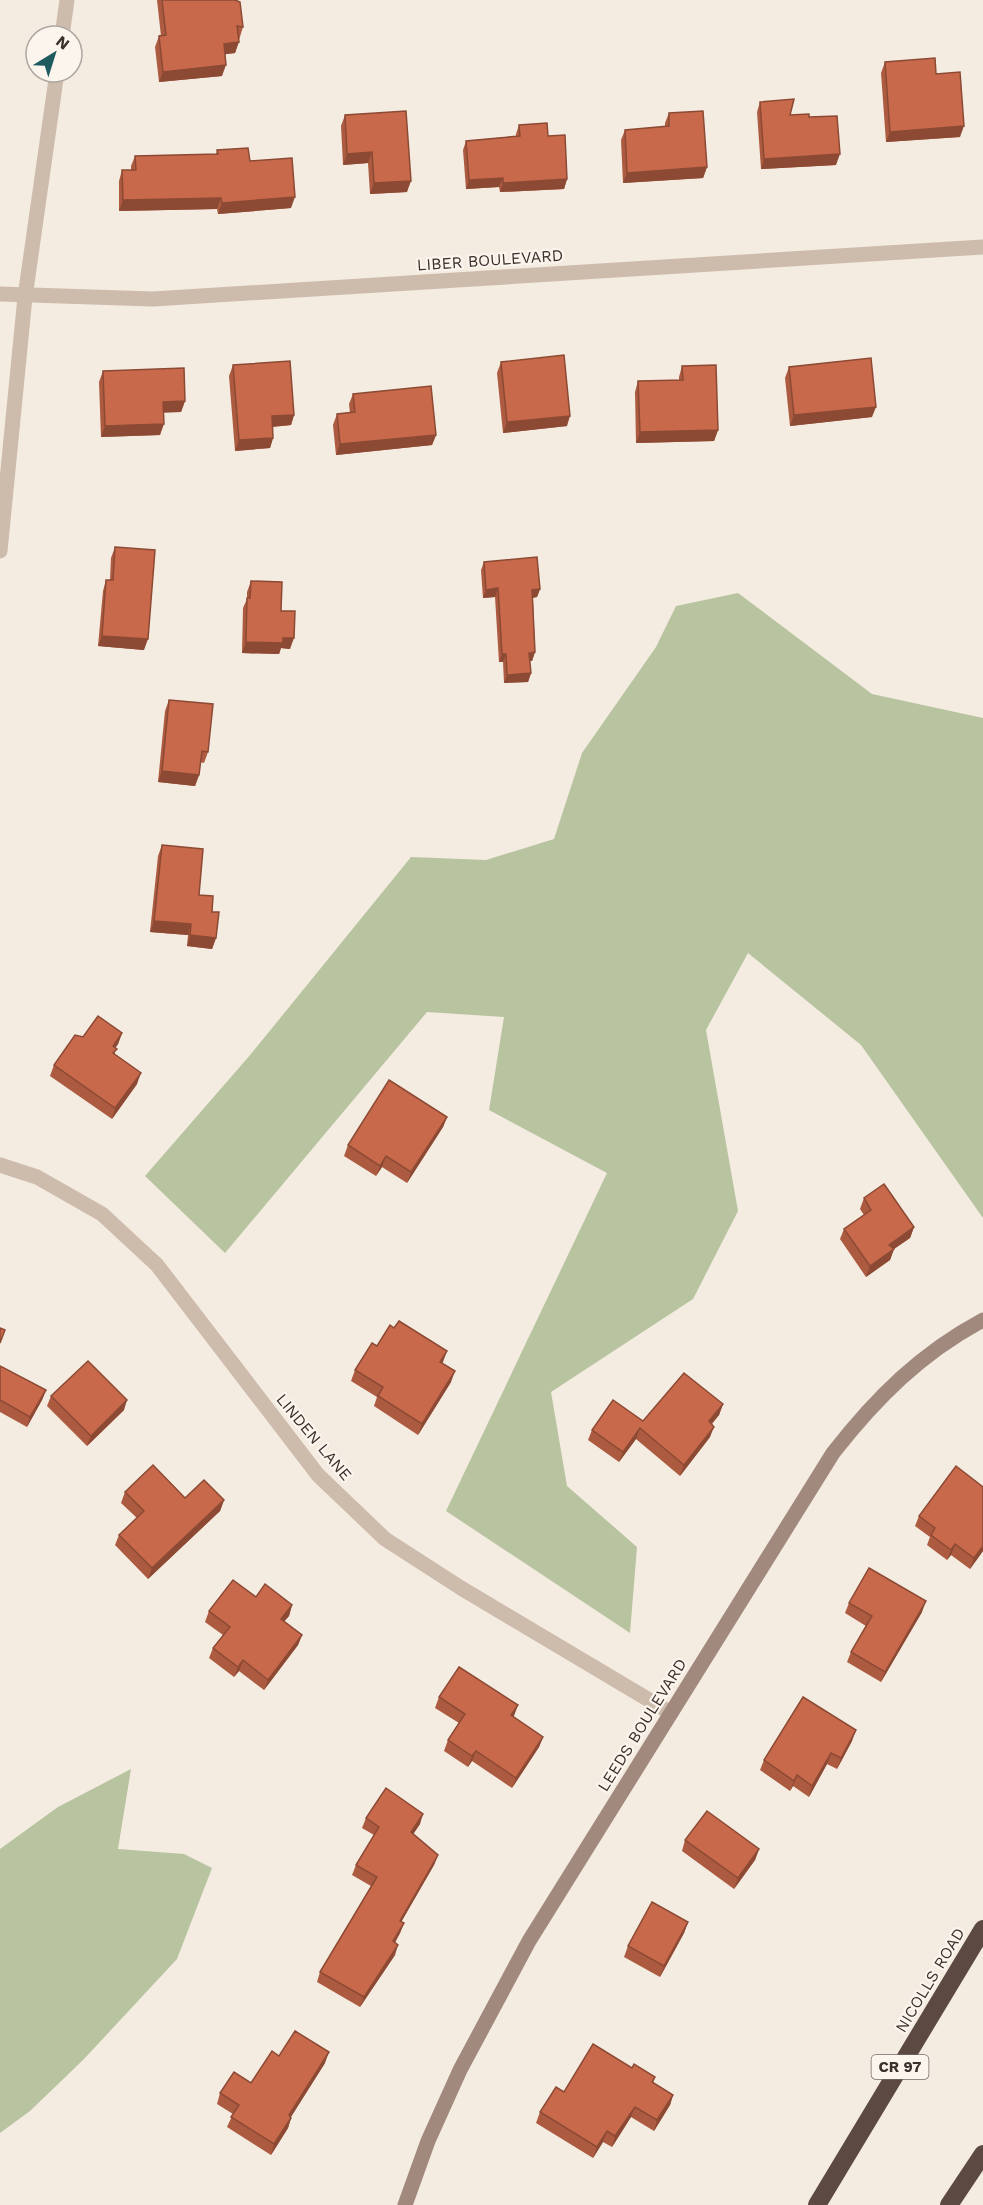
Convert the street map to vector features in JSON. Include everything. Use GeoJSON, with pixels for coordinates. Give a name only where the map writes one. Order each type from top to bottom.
{"type":"FeatureCollection","features":[{"type":"Feature","properties":{"kind":"highway","name":"NICOLLS ROAD"},"geometry":{"type":"LineString","coordinates":[[817,2205],[983,1929]]}},
{"type":"Feature","properties":{"kind":"highway"},"geometry":{"type":"LineString","coordinates":[[949,2205],[983,2154]]}},
{"type":"Feature","properties":{"kind":"highway"},"geometry":{"type":"LineString","coordinates":[[961,2205],[983,2163]]}},
{"type":"Feature","properties":{"kind":"street"},"geometry":{"type":"LineString","coordinates":[[64,24],[67,0]]}},
{"type":"Feature","properties":{"kind":"street"},"geometry":{"type":"LineString","coordinates":[[0,551],[25,297],[55,84]]}},
{"type":"Feature","properties":{"kind":"street","name":"LIBER BOULEVARD"},"geometry":{"type":"LineString","coordinates":[[0,294],[25,297],[153,299],[983,247]]}},
{"type":"Feature","properties":{"kind":"street","name":"LINDEN LANE"},"geometry":{"type":"LineString","coordinates":[[0,1165],[37,1177],[102,1214],[157,1265],[318,1474],[385,1539],[461,1588],[671,1713]]}},
{"type":"Feature","properties":{"kind":"street","name":"LEEDS BOULEVARD"},"geometry":{"type":"LineString","coordinates":[[405,2205],[428,2141],[486,2017],[529,1941],[833,1453],[859,1421],[915,1364],[954,1335],[983,1320]]}},
{"type":"Feature","properties":{"kind":"green space"},"geometry":{"type":"Polygon","coordinates":[[[738,593],[872,694],[983,718],[983,1218],[861,1045],[748,953],[706,1030],[738,1211],[693,1299],[551,1392],[567,1486],[637,1547],[630,1633],[446,1511],[607,1173],[489,1110],[504,1017],[427,1012],[225,1253],[145,1176],[251,1054],[411,857],[486,860],[554,839],[582,753],[656,647],[676,606],[738,593]]]}},
{"type":"Feature","properties":{"kind":"green space"},"geometry":{"type":"Polygon","coordinates":[[[131,1769],[118,1849],[184,1854],[212,1868],[177,1959],[84,2059],[30,2111],[0,2133],[0,1849],[58,1807],[131,1769]]]}},
{"type":"Feature","properties":{"kind":"building"},"geometry":{"type":"Polygon","coordinates":[[[162,0],[235,0],[240,2],[243,27],[237,26],[239,42],[224,44],[226,65],[163,72],[159,36],[166,35],[162,0]]]}},
{"type":"Feature","properties":{"kind":"building"},"geometry":{"type":"Polygon","coordinates":[[[935,58],[936,74],[960,72],[964,126],[890,132],[885,62],[935,58]]]}},
{"type":"Feature","properties":{"kind":"building"},"geometry":{"type":"Polygon","coordinates":[[[794,99],[790,115],[837,116],[840,154],[764,159],[760,102],[794,99]]]}},
{"type":"Feature","properties":{"kind":"building"},"geometry":{"type":"Polygon","coordinates":[[[406,111],[411,181],[374,183],[372,152],[347,154],[345,115],[406,111]]]}},
{"type":"Feature","properties":{"kind":"building"},"geometry":{"type":"Polygon","coordinates":[[[703,111],[707,167],[627,173],[625,130],[669,126],[669,113],[703,111]]]}},
{"type":"Feature","properties":{"kind":"building"},"geometry":{"type":"Polygon","coordinates":[[[547,123],[548,136],[565,135],[567,179],[503,183],[503,178],[469,180],[466,141],[520,136],[519,125],[547,123]]]}},
{"type":"Feature","properties":{"kind":"building"},"geometry":{"type":"Polygon","coordinates":[[[248,148],[250,161],[292,158],[295,197],[222,203],[221,198],[123,200],[122,170],[136,170],[135,156],[218,154],[217,150],[248,148]]]}},
{"type":"Feature","properties":{"kind":"building"},"geometry":{"type":"Polygon","coordinates":[[[564,355],[570,416],[507,422],[501,362],[564,355]]]}},
{"type":"Feature","properties":{"kind":"building"},"geometry":{"type":"Polygon","coordinates":[[[871,358],[876,407],[794,415],[789,367],[871,358]]]}},
{"type":"Feature","properties":{"kind":"building"},"geometry":{"type":"Polygon","coordinates":[[[290,361],[294,415],[272,416],[273,438],[239,440],[233,365],[290,361]]]}},
{"type":"Feature","properties":{"kind":"building"},"geometry":{"type":"Polygon","coordinates":[[[716,365],[718,430],[640,432],[638,381],[683,380],[682,366],[716,365]]]}},
{"type":"Feature","properties":{"kind":"building"},"geometry":{"type":"Polygon","coordinates":[[[184,368],[185,401],[163,402],[164,424],[105,426],[103,371],[184,368]]]}},
{"type":"Feature","properties":{"kind":"building"},"geometry":{"type":"Polygon","coordinates":[[[431,386],[436,435],[340,444],[337,414],[355,412],[353,394],[431,386]]]}},
{"type":"Feature","properties":{"kind":"building"},"geometry":{"type":"Polygon","coordinates":[[[115,547],[155,550],[148,639],[102,636],[106,580],[113,580],[115,547]]]}},
{"type":"Feature","properties":{"kind":"building"},"geometry":{"type":"Polygon","coordinates":[[[537,557],[540,589],[532,590],[535,652],[529,653],[531,673],[507,675],[506,654],[502,654],[498,588],[486,590],[484,562],[537,557]]]}},
{"type":"Feature","properties":{"kind":"building"},"geometry":{"type":"Polygon","coordinates":[[[251,581],[282,582],[281,611],[295,611],[294,638],[283,638],[283,643],[246,642],[247,598],[250,598],[251,581]]]}},
{"type":"Feature","properties":{"kind":"building"},"geometry":{"type":"Polygon","coordinates":[[[169,700],[213,704],[208,752],[202,751],[199,775],[162,771],[169,700]]]}},
{"type":"Feature","properties":{"kind":"building"},"geometry":{"type":"Polygon","coordinates":[[[162,845],[203,849],[199,895],[213,896],[212,912],[219,912],[216,938],[190,935],[191,924],[154,921],[162,845]]]}},
{"type":"Feature","properties":{"kind":"building"},"geometry":{"type":"Polygon","coordinates":[[[98,1016],[122,1033],[113,1046],[117,1049],[113,1053],[141,1073],[115,1108],[54,1065],[75,1035],[83,1037],[98,1016]]]}},
{"type":"Feature","properties":{"kind":"building"},"geometry":{"type":"Polygon","coordinates":[[[389,1080],[447,1117],[411,1172],[386,1156],[380,1166],[348,1145],[389,1080]]]}},
{"type":"Feature","properties":{"kind":"building"},"geometry":{"type":"Polygon","coordinates":[[[884,1184],[914,1227],[889,1245],[894,1249],[870,1266],[844,1229],[871,1210],[864,1198],[884,1184]]]}},
{"type":"Feature","properties":{"kind":"building"},"geometry":{"type":"Polygon","coordinates":[[[399,1321],[447,1351],[440,1362],[455,1371],[422,1424],[378,1396],[383,1387],[355,1370],[372,1343],[377,1346],[390,1325],[394,1328],[399,1321]]]}},
{"type":"Feature","properties":{"kind":"building"},"geometry":{"type":"Polygon","coordinates":[[[0,1328],[5,1330],[0,1343],[0,1328]]]}},
{"type":"Feature","properties":{"kind":"building"},"geometry":{"type":"Polygon","coordinates":[[[88,1361],[127,1400],[91,1436],[51,1396],[88,1361]]]}},
{"type":"Feature","properties":{"kind":"building"},"geometry":{"type":"Polygon","coordinates":[[[0,1366],[46,1390],[30,1417],[0,1400],[0,1366]]]}},
{"type":"Feature","properties":{"kind":"building"},"geometry":{"type":"Polygon","coordinates":[[[684,1373],[723,1404],[709,1421],[714,1427],[684,1465],[640,1428],[623,1452],[592,1430],[613,1400],[643,1421],[684,1373]]]}},
{"type":"Feature","properties":{"kind":"building"},"geometry":{"type":"Polygon","coordinates":[[[153,1465],[185,1498],[204,1480],[224,1500],[152,1568],[119,1535],[144,1511],[125,1492],[153,1465]]]}},
{"type":"Feature","properties":{"kind":"building"},"geometry":{"type":"Polygon","coordinates":[[[956,1466],[983,1487],[983,1546],[974,1558],[955,1544],[951,1550],[931,1535],[935,1528],[919,1516],[956,1466]]]}},
{"type":"Feature","properties":{"kind":"building"},"geometry":{"type":"Polygon","coordinates":[[[869,1568],[926,1601],[885,1672],[851,1652],[872,1616],[849,1603],[869,1568]]]}},
{"type":"Feature","properties":{"kind":"building"},"geometry":{"type":"Polygon","coordinates":[[[233,1580],[256,1597],[265,1584],[292,1605],[281,1619],[302,1635],[268,1680],[243,1660],[238,1667],[213,1648],[230,1627],[209,1611],[233,1580]]]}},
{"type":"Feature","properties":{"kind":"building"},"geometry":{"type":"Polygon","coordinates":[[[459,1667],[518,1705],[511,1715],[543,1737],[516,1778],[476,1751],[472,1756],[448,1740],[465,1714],[439,1697],[459,1667]]]}},
{"type":"Feature","properties":{"kind":"building"},"geometry":{"type":"Polygon","coordinates":[[[803,1697],[856,1730],[841,1758],[831,1753],[812,1786],[797,1775],[794,1781],[764,1760],[803,1697]]]}},
{"type":"Feature","properties":{"kind":"building"},"geometry":{"type":"Polygon","coordinates":[[[386,1788],[423,1814],[411,1832],[438,1855],[400,1921],[404,1923],[393,1941],[398,1945],[364,1997],[320,1972],[377,1877],[356,1865],[379,1827],[366,1818],[386,1788]]]}},
{"type":"Feature","properties":{"kind":"building"},"geometry":{"type":"Polygon","coordinates":[[[707,1811],[759,1849],[738,1878],[685,1840],[707,1811]]]}},
{"type":"Feature","properties":{"kind":"building"},"geometry":{"type":"Polygon","coordinates":[[[652,1902],[688,1922],[664,1966],[628,1946],[652,1902]]]}},
{"type":"Feature","properties":{"kind":"building"},"geometry":{"type":"Polygon","coordinates":[[[295,2031],[329,2052],[289,2115],[291,2118],[274,2144],[231,2117],[239,2105],[220,2093],[234,2072],[251,2083],[272,2051],[279,2056],[295,2031]]]}},
{"type":"Feature","properties":{"kind":"building"},"geometry":{"type":"Polygon","coordinates":[[[593,2044],[632,2068],[634,2064],[655,2077],[652,2082],[673,2095],[657,2120],[635,2107],[615,2136],[607,2131],[597,2147],[540,2112],[556,2087],[564,2092],[593,2044]]]}}]}
